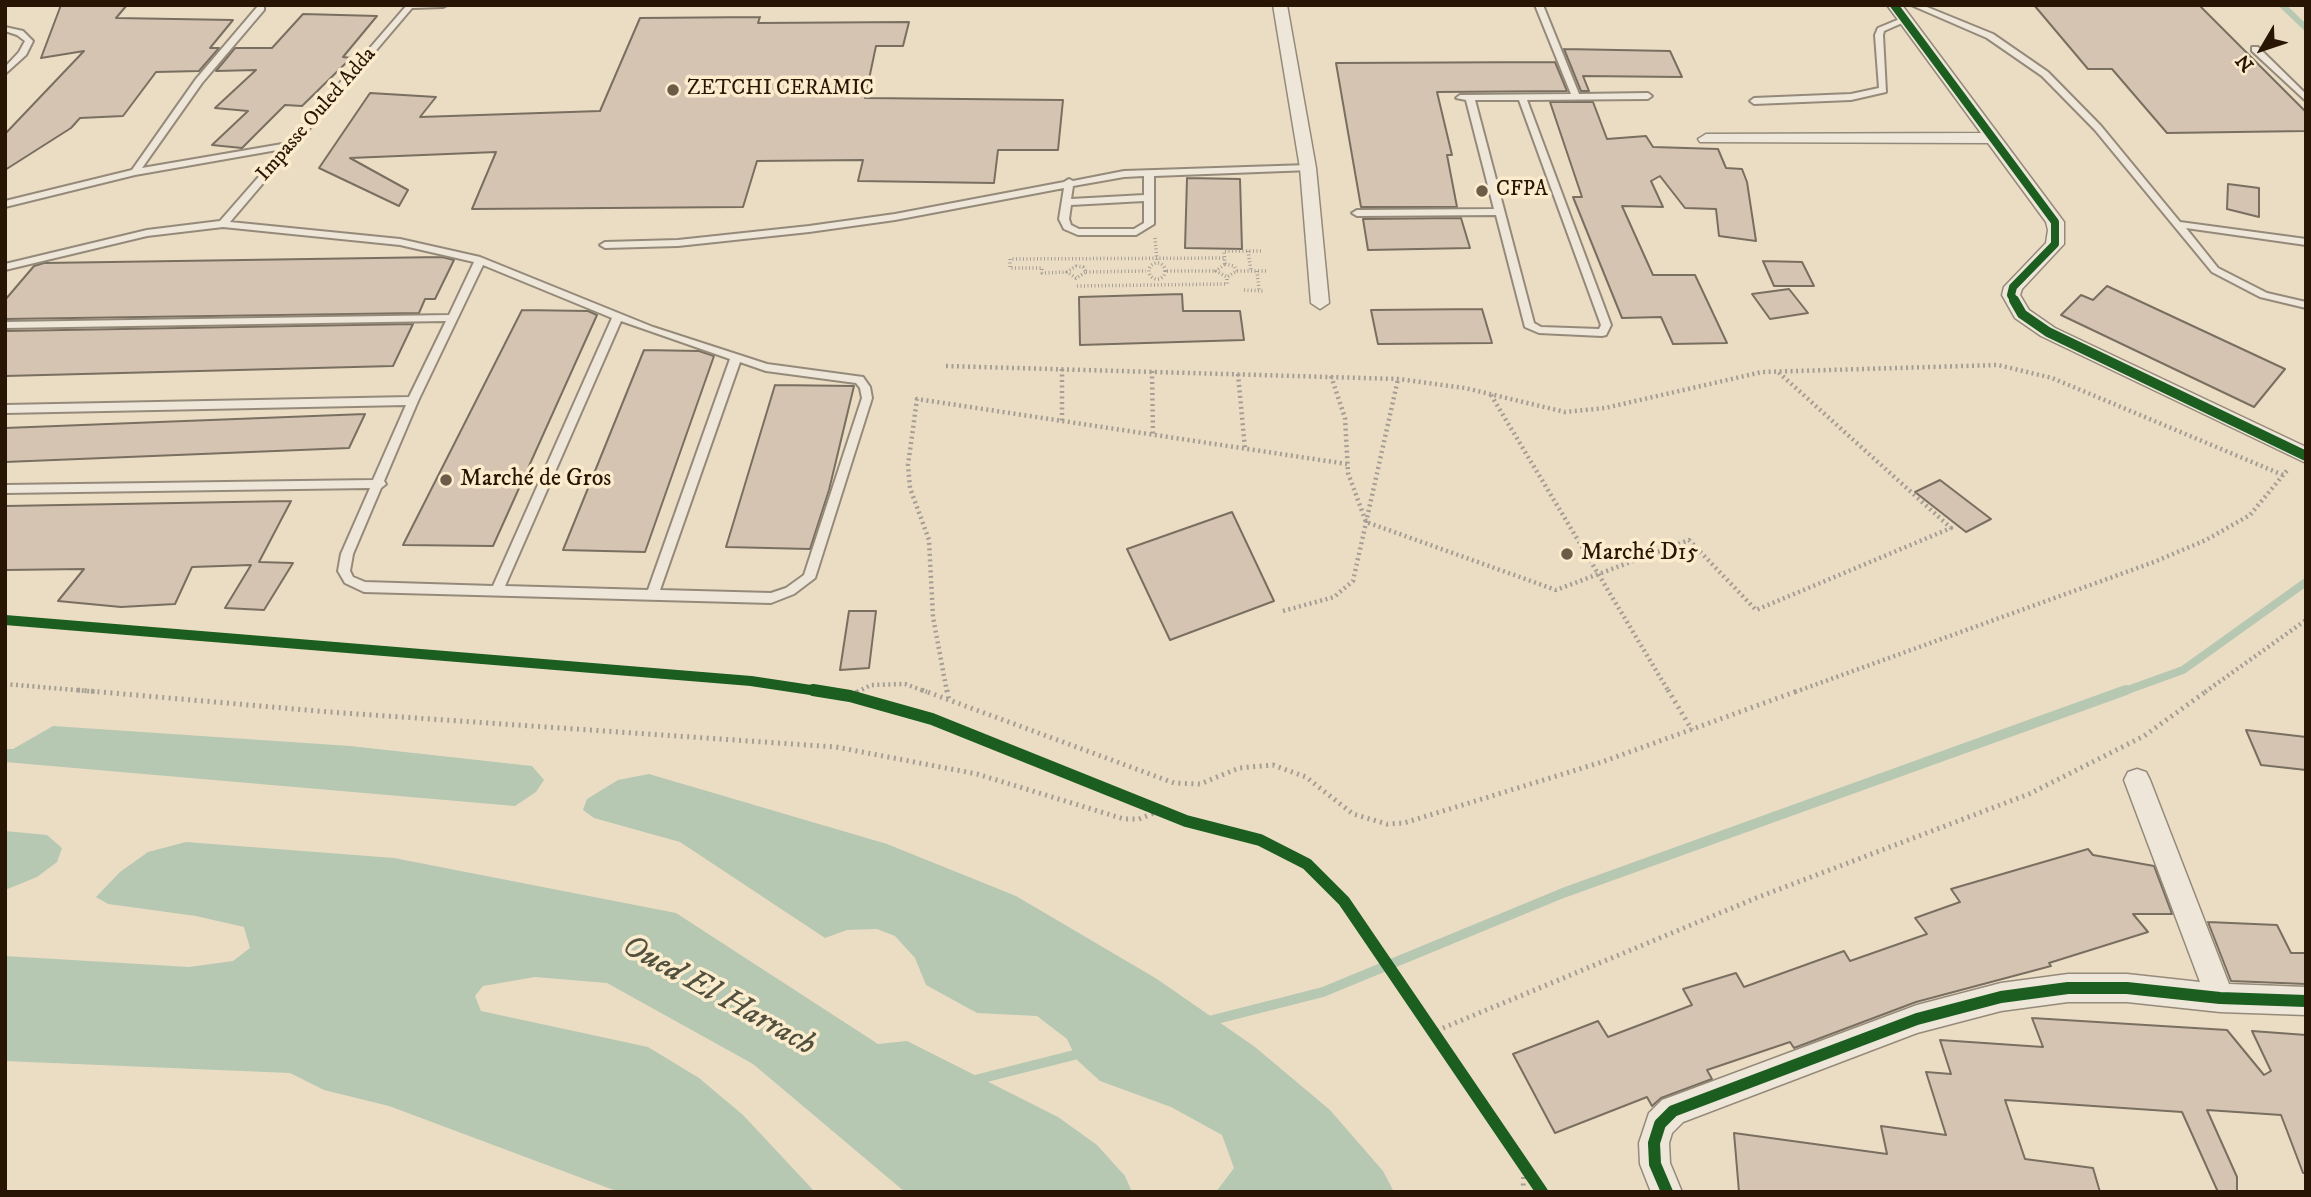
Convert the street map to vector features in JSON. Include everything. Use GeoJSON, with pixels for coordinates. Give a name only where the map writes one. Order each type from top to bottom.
{"type":"FeatureCollection","features":[{"type":"Feature","properties":{"kind":"street"},"geometry":{"type":"LineString","coordinates":[[1280,5],[1308,168],[1320,303]]}},
{"type":"Feature","properties":{"kind":"street"},"geometry":{"type":"LineString","coordinates":[[1894,5],[1910,13],[1993,138],[2050,215],[2057,230],[2055,244],[2013,287],[2011,295],[2022,314],[2048,332],[2303,455]]}},
{"type":"Feature","properties":{"kind":"street"},"geometry":{"type":"LineString","coordinates":[[1706,139],[1993,138]]}},
{"type":"Feature","properties":{"kind":"street"},"geometry":{"type":"LineString","coordinates":[[2137,780],[2220,999]]}},
{"type":"Feature","properties":{"kind":"street"},"geometry":{"type":"LineString","coordinates":[[1667,1192],[1655,1164],[1654,1143],[1660,1124],[1673,1111],[1917,1019],[2001,997],[2068,988],[2127,988],[2220,999],[2306,1001]]}},
{"type":"Feature","properties":{"kind":"lane"},"geometry":{"type":"LineString","coordinates":[[410,6],[443,5]]}},
{"type":"Feature","properties":{"kind":"lane"},"geometry":{"type":"LineString","coordinates":[[1539,5],[1576,96]]}},
{"type":"Feature","properties":{"kind":"lane","name":"Impasse Ouled Adda"},"geometry":{"type":"LineString","coordinates":[[223,224],[410,6]]}},
{"type":"Feature","properties":{"kind":"lane"},"geometry":{"type":"LineString","coordinates":[[135,172],[199,81],[261,8]]}},
{"type":"Feature","properties":{"kind":"lane"},"geometry":{"type":"LineString","coordinates":[[1754,101],[1852,97],[1883,90],[1878,35],[1881,30],[1910,13],[1990,36],[2045,74],[2098,128],[2204,260],[2229,279],[2264,295],[2306,305]]}},
{"type":"Feature","properties":{"kind":"lane"},"geometry":{"type":"LineString","coordinates":[[5,29],[20,33],[29,41],[28,47],[5,72]]}},
{"type":"Feature","properties":{"kind":"lane"},"geometry":{"type":"LineString","coordinates":[[2255,49],[2306,99]]}},
{"type":"Feature","properties":{"kind":"lane"},"geometry":{"type":"LineString","coordinates":[[1522,97],[1606,326],[1602,333],[1539,330],[1530,326],[1500,212],[1465,98],[1576,96],[1648,96]]}},
{"type":"Feature","properties":{"kind":"lane"},"geometry":{"type":"LineString","coordinates":[[5,204],[135,172],[291,145]]}},
{"type":"Feature","properties":{"kind":"lane"},"geometry":{"type":"LineString","coordinates":[[605,245],[678,243],[809,229],[895,217],[1069,182],[1149,172],[1308,168]]}},
{"type":"Feature","properties":{"kind":"lane"},"geometry":{"type":"LineString","coordinates":[[1069,182],[1064,223],[1072,230],[1130,233],[1146,228],[1149,172]]}},
{"type":"Feature","properties":{"kind":"lane"},"geometry":{"type":"LineString","coordinates":[[1066,202],[1148,198]]}},
{"type":"Feature","properties":{"kind":"lane"},"geometry":{"type":"LineString","coordinates":[[1357,213],[1500,212]]}},
{"type":"Feature","properties":{"kind":"lane"},"geometry":{"type":"LineString","coordinates":[[5,267],[147,233],[223,224],[400,242],[480,260],[618,316],[736,358],[766,367],[859,380],[865,387],[867,398],[809,578],[790,591],[771,598],[364,587],[349,580],[344,571],[347,554],[380,484],[413,401],[480,260]]}},
{"type":"Feature","properties":{"kind":"lane"},"geometry":{"type":"LineString","coordinates":[[2176,225],[2306,242]]}},
{"type":"Feature","properties":{"kind":"lane"},"geometry":{"type":"LineString","coordinates":[[497,590],[618,316]]}},
{"type":"Feature","properties":{"kind":"lane"},"geometry":{"type":"LineString","coordinates":[[5,325],[454,318]]}},
{"type":"Feature","properties":{"kind":"lane"},"geometry":{"type":"LineString","coordinates":[[652,595],[736,358]]}},
{"type":"Feature","properties":{"kind":"lane"},"geometry":{"type":"LineString","coordinates":[[5,409],[413,401]]}},
{"type":"Feature","properties":{"kind":"lane"},"geometry":{"type":"LineString","coordinates":[[5,489],[380,484]]}},
{"type":"Feature","properties":{"kind":"path"},"geometry":{"type":"LineString","coordinates":[[1146,228],[1156,243],[1157,265]]}},
{"type":"Feature","properties":{"kind":"path"},"geometry":{"type":"LineString","coordinates":[[1225,264],[1224,251],[1263,251]]}},
{"type":"Feature","properties":{"kind":"path"},"geometry":{"type":"LineString","coordinates":[[1248,251],[1251,271]]}},
{"type":"Feature","properties":{"kind":"path"},"geometry":{"type":"LineString","coordinates":[[1076,258],[1076,266]]}},
{"type":"Feature","properties":{"kind":"path"},"geometry":{"type":"LineString","coordinates":[[1086,272],[1083,267],[1076,266],[1067,272],[1042,273],[1042,268],[1010,268],[1010,259],[1225,258]]}},
{"type":"Feature","properties":{"kind":"path"},"geometry":{"type":"LineString","coordinates":[[1225,264],[1234,266],[1237,271]]}},
{"type":"Feature","properties":{"kind":"path"},"geometry":{"type":"LineString","coordinates":[[1216,271],[1225,264]]}},
{"type":"Feature","properties":{"kind":"path"},"geometry":{"type":"LineString","coordinates":[[1146,271],[1149,266],[1157,265],[1167,271],[1216,271],[1227,277]]}},
{"type":"Feature","properties":{"kind":"path"},"geometry":{"type":"LineString","coordinates":[[1067,272],[1076,278],[1086,272],[1146,271],[1158,278]]}},
{"type":"Feature","properties":{"kind":"path"},"geometry":{"type":"LineString","coordinates":[[1158,278],[1167,271]]}},
{"type":"Feature","properties":{"kind":"path"},"geometry":{"type":"LineString","coordinates":[[1227,277],[1237,271],[1267,271]]}},
{"type":"Feature","properties":{"kind":"path"},"geometry":{"type":"LineString","coordinates":[[1244,290],[1261,291],[1257,271]]}},
{"type":"Feature","properties":{"kind":"path"},"geometry":{"type":"LineString","coordinates":[[1077,286],[1227,284],[1227,277]]}},
{"type":"Feature","properties":{"kind":"path"},"geometry":{"type":"LineString","coordinates":[[1158,278],[1158,285]]}},
{"type":"Feature","properties":{"kind":"path"},"geometry":{"type":"LineString","coordinates":[[946,366],[1398,379],[1436,382],[1544,409],[1587,411],[1648,399],[1741,375],[1777,371],[1986,365],[2025,370],[2077,388],[2283,475]]}},
{"type":"Feature","properties":{"kind":"path"},"geometry":{"type":"LineString","coordinates":[[1062,369],[1062,421]]}},
{"type":"Feature","properties":{"kind":"path"},"geometry":{"type":"LineString","coordinates":[[1152,371],[1153,435]]}},
{"type":"Feature","properties":{"kind":"path"},"geometry":{"type":"LineString","coordinates":[[1331,376],[1345,418],[1348,464],[1356,499],[1366,522],[1556,590],[1597,572],[1689,540],[1756,610],[1951,528],[1777,371]]}},
{"type":"Feature","properties":{"kind":"path"},"geometry":{"type":"LineString","coordinates":[[1238,374],[1245,449]]}},
{"type":"Feature","properties":{"kind":"path"},"geometry":{"type":"LineString","coordinates":[[1283,611],[1334,597],[1349,587],[1355,573],[1398,379]]}},
{"type":"Feature","properties":{"kind":"path"},"geometry":{"type":"LineString","coordinates":[[1490,394],[1692,730]]}},
{"type":"Feature","properties":{"kind":"path"},"geometry":{"type":"LineString","coordinates":[[949,700],[933,617],[929,540],[910,488],[908,465],[917,399],[1348,464]]}},
{"type":"Feature","properties":{"kind":"path"},"geometry":{"type":"LineString","coordinates":[[844,695],[871,685],[894,682],[1174,783],[1199,784],[1256,765],[1290,769],[1306,777],[1353,814],[1387,824],[1404,822],[1602,762],[2154,562],[2206,540],[2250,515],[2303,455]]}},
{"type":"Feature","properties":{"kind":"path"},"geometry":{"type":"LineString","coordinates":[[1431,1033],[1756,898],[2029,794],[2144,736],[2306,620]]}},
{"type":"Feature","properties":{"kind":"path"},"geometry":{"type":"LineString","coordinates":[[5,684],[329,712],[836,747],[977,774],[1124,819],[1139,819],[1164,813]]}},
{"type":"Feature","properties":{"kind":"path"},"geometry":{"type":"LineString","coordinates":[[844,695],[873,702]]}},
{"type":"Feature","properties":{"kind":"path"},"geometry":{"type":"LineString","coordinates":[[1146,806],[1164,813]]}},
{"type":"Feature","properties":{"kind":"path"},"geometry":{"type":"LineString","coordinates":[[1424,1022],[1438,1044]]}},
{"type":"Feature","properties":{"kind":"path"},"geometry":{"type":"LineString","coordinates":[[1516,1153],[1536,1182]]}},
{"type":"Feature","properties":{"kind":"path"},"geometry":{"type":"LineString","coordinates":[[1523,1192],[1524,1164]]}},
{"type":"Feature","properties":{"kind":"water"},"geometry":{"type":"Polygon","coordinates":[[[53,726],[350,746],[532,766],[544,780],[536,792],[515,806],[5,762],[5,749],[13,749],[53,726]]]}},
{"type":"Feature","properties":{"kind":"water"},"geometry":{"type":"Polygon","coordinates":[[[649,774],[887,844],[1016,896],[1157,979],[1255,1047],[1330,1110],[1383,1171],[1394,1192],[1216,1192],[1234,1168],[1222,1135],[1171,1107],[1100,1081],[1077,1060],[1067,1039],[1037,1016],[977,1013],[926,985],[915,958],[895,936],[877,929],[847,930],[825,938],[680,842],[594,818],[583,810],[587,799],[618,780],[649,774]]]}},
{"type":"Feature","properties":{"kind":"water"},"geometry":{"type":"Polygon","coordinates":[[[5,831],[47,835],[62,848],[57,862],[37,877],[5,890],[5,831]]]}},
{"type":"Feature","properties":{"kind":"water","name":"Oued El Harrach"},"geometry":{"type":"Polygon","coordinates":[[[186,842],[394,858],[676,913],[878,1044],[907,1041],[1058,1117],[1097,1145],[1125,1176],[1132,1192],[905,1192],[753,1064],[607,983],[535,977],[483,986],[475,996],[481,1011],[648,1047],[699,1078],[743,1115],[815,1192],[619,1192],[389,1106],[324,1090],[290,1073],[5,1061],[5,956],[189,967],[233,961],[250,948],[244,927],[196,916],[108,904],[96,897],[120,872],[148,852],[186,842]]]}},
{"type":"Feature","properties":{"kind":"building"},"geometry":{"type":"Polygon","coordinates":[[[61,5],[127,5],[116,18],[233,20],[210,48],[219,48],[199,71],[156,72],[123,116],[80,118],[71,128],[5,170],[5,134],[84,51],[41,58],[61,5]]]}},
{"type":"Feature","properties":{"kind":"building"},"geometry":{"type":"Polygon","coordinates":[[[2034,5],[2199,5],[2306,112],[2306,131],[2167,133],[2112,69],[2088,69],[2034,5]]]}},
{"type":"Feature","properties":{"kind":"building"},"geometry":{"type":"Polygon","coordinates":[[[303,14],[377,16],[343,57],[351,58],[302,106],[285,105],[242,148],[212,145],[248,111],[215,108],[256,70],[216,71],[235,48],[272,48],[303,14]]]}},
{"type":"Feature","properties":{"kind":"building"},"geometry":{"type":"Polygon","coordinates":[[[760,17],[758,23],[909,22],[903,46],[876,46],[865,98],[1063,100],[1058,150],[998,150],[994,183],[858,181],[863,160],[757,161],[743,207],[472,209],[496,152],[350,158],[408,190],[399,206],[319,168],[370,93],[436,97],[420,117],[600,111],[640,18],[760,17]]]}},
{"type":"Feature","properties":{"kind":"building"},"geometry":{"type":"Polygon","coordinates":[[[1564,49],[1670,51],[1682,77],[1583,76],[1589,91],[1581,91],[1564,49]]]}},
{"type":"Feature","properties":{"kind":"building"},"geometry":{"type":"Polygon","coordinates":[[[1555,62],[1567,91],[1437,92],[1452,155],[1447,155],[1457,207],[1361,207],[1336,63],[1555,62]]]}},
{"type":"Feature","properties":{"kind":"building"},"geometry":{"type":"Polygon","coordinates":[[[1550,102],[1593,102],[1607,139],[1646,136],[1653,147],[1718,149],[1726,168],[1742,169],[1747,182],[1756,241],[1719,236],[1716,209],[1685,208],[1660,176],[1651,181],[1663,207],[1622,206],[1653,275],[1695,275],[1727,343],[1673,344],[1661,317],[1622,318],[1573,197],[1582,197],[1550,102]]]}},
{"type":"Feature","properties":{"kind":"building"},"geometry":{"type":"Polygon","coordinates":[[[1187,178],[1240,179],[1242,249],[1185,248],[1187,178]]]}},
{"type":"Feature","properties":{"kind":"building"},"geometry":{"type":"Polygon","coordinates":[[[2228,184],[2259,188],[2259,217],[2227,209],[2228,184]]]}},
{"type":"Feature","properties":{"kind":"building"},"geometry":{"type":"Polygon","coordinates":[[[1461,218],[1470,248],[1368,250],[1363,219],[1461,218]]]}},
{"type":"Feature","properties":{"kind":"building"},"geometry":{"type":"Polygon","coordinates":[[[442,257],[454,260],[435,299],[425,299],[419,313],[5,319],[5,300],[34,266],[44,263],[442,257]]]}},
{"type":"Feature","properties":{"kind":"building"},"geometry":{"type":"Polygon","coordinates":[[[1763,261],[1802,262],[1814,286],[1774,286],[1763,261]]]}},
{"type":"Feature","properties":{"kind":"building"},"geometry":{"type":"Polygon","coordinates":[[[2107,286],[2285,369],[2254,407],[2061,315],[2081,295],[2093,300],[2107,286]]]}},
{"type":"Feature","properties":{"kind":"building"},"geometry":{"type":"Polygon","coordinates":[[[1789,289],[1808,313],[1770,319],[1752,294],[1789,289]]]}},
{"type":"Feature","properties":{"kind":"building"},"geometry":{"type":"Polygon","coordinates":[[[1182,294],[1183,311],[1240,311],[1244,340],[1080,345],[1079,297],[1182,294]]]}},
{"type":"Feature","properties":{"kind":"building"},"geometry":{"type":"Polygon","coordinates":[[[1482,309],[1492,343],[1378,344],[1371,310],[1482,309]]]}},
{"type":"Feature","properties":{"kind":"building"},"geometry":{"type":"Polygon","coordinates":[[[522,310],[588,311],[597,315],[493,546],[403,545],[522,310]]]}},
{"type":"Feature","properties":{"kind":"building"},"geometry":{"type":"Polygon","coordinates":[[[413,324],[393,366],[5,376],[5,331],[413,324]]]}},
{"type":"Feature","properties":{"kind":"building"},"geometry":{"type":"Polygon","coordinates":[[[644,350],[699,351],[714,356],[645,552],[563,550],[644,350]]]}},
{"type":"Feature","properties":{"kind":"building"},"geometry":{"type":"Polygon","coordinates":[[[775,385],[854,386],[829,490],[810,549],[726,547],[775,385]]]}},
{"type":"Feature","properties":{"kind":"building"},"geometry":{"type":"Polygon","coordinates":[[[365,414],[349,448],[5,462],[5,428],[365,414]]]}},
{"type":"Feature","properties":{"kind":"building"},"geometry":{"type":"Polygon","coordinates":[[[1940,480],[1991,519],[1966,532],[1915,492],[1940,480]]]}},
{"type":"Feature","properties":{"kind":"building"},"geometry":{"type":"Polygon","coordinates":[[[291,501],[259,562],[293,563],[264,610],[225,608],[251,565],[192,567],[175,604],[121,607],[58,601],[84,569],[5,570],[5,506],[291,501]]]}},
{"type":"Feature","properties":{"kind":"building"},"geometry":{"type":"Polygon","coordinates":[[[1232,512],[1274,601],[1170,640],[1127,549],[1232,512]]]}},
{"type":"Feature","properties":{"kind":"building"},"geometry":{"type":"Polygon","coordinates":[[[849,611],[876,611],[869,668],[840,670],[849,611]]]}},
{"type":"Feature","properties":{"kind":"building"},"geometry":{"type":"Polygon","coordinates":[[[2246,730],[2306,737],[2306,770],[2261,765],[2246,730]]]}},
{"type":"Feature","properties":{"kind":"building"},"geometry":{"type":"Polygon","coordinates":[[[2088,849],[2093,855],[2154,866],[2172,914],[2133,914],[2148,932],[2049,963],[2051,966],[1916,1002],[1794,1048],[1790,1042],[1707,1070],[1712,1079],[1661,1098],[1652,1106],[1647,1097],[1555,1133],[1513,1054],[1598,1021],[1608,1037],[1692,1005],[1683,989],[1736,973],[1744,987],[1844,951],[1850,961],[1927,934],[1915,918],[1960,902],[1951,889],[2088,849]]]}},
{"type":"Feature","properties":{"kind":"building"},"geometry":{"type":"Polygon","coordinates":[[[2208,922],[2277,925],[2291,953],[2306,953],[2306,984],[2231,981],[2208,922]]]}},
{"type":"Feature","properties":{"kind":"building"},"geometry":{"type":"Polygon","coordinates":[[[2032,1018],[2227,1030],[2264,1075],[2271,1071],[2252,1031],[2306,1035],[2306,1173],[2303,1173],[2281,1115],[2207,1110],[2237,1177],[2237,1192],[2218,1192],[2182,1112],[2005,1100],[2025,1159],[2093,1168],[2100,1192],[1739,1192],[1734,1133],[1887,1154],[1881,1126],[1946,1135],[1926,1072],[1951,1074],[1940,1040],[2043,1047],[2032,1018]]]}},
{"type":"Feature","properties":{"kind":"waterway"},"geometry":{"type":"LineString","coordinates":[[2282,5],[2306,28]]}},
{"type":"Feature","properties":{"kind":"waterway"},"geometry":{"type":"LineString","coordinates":[[2122,692],[2183,670],[2306,582]]}},
{"type":"Feature","properties":{"kind":"waterway"},"geometry":{"type":"LineString","coordinates":[[1205,1022],[1323,992],[1563,893],[2126,690]]}},
{"type":"Feature","properties":{"kind":"waterway"},"geometry":{"type":"LineString","coordinates":[[971,1081],[1086,1052]]}},
{"type":"Feature","properties":{"kind":"cycle path"},"geometry":{"type":"LineString","coordinates":[[1894,5],[2055,222],[2055,244],[2013,287],[2011,295],[2022,314],[2048,332],[2306,456]]}},
{"type":"Feature","properties":{"kind":"cycle path"},"geometry":{"type":"LineString","coordinates":[[5,620],[751,681],[850,696],[932,719],[1186,821],[1260,840],[1307,864],[1344,901],[1431,1033],[1542,1192]]}},
{"type":"Feature","properties":{"kind":"cycle path"},"geometry":{"type":"LineString","coordinates":[[1667,1192],[1655,1164],[1654,1143],[1660,1124],[1673,1111],[1917,1019],[2001,997],[2068,988],[2127,988],[2220,998],[2306,1001]]}},
{"type":"Feature","properties":{"kind":"place","name":"ZETCHI CERAMIC"},"geometry":{"type":"Point","coordinates":[673,90]}},
{"type":"Feature","properties":{"kind":"place","name":"CFPA"},"geometry":{"type":"Point","coordinates":[1482,191]}},
{"type":"Feature","properties":{"kind":"place","name":"Marché de Gros"},"geometry":{"type":"Point","coordinates":[446,480]}},
{"type":"Feature","properties":{"kind":"place","name":"Marché D15"},"geometry":{"type":"Point","coordinates":[1567,554]}}]}
